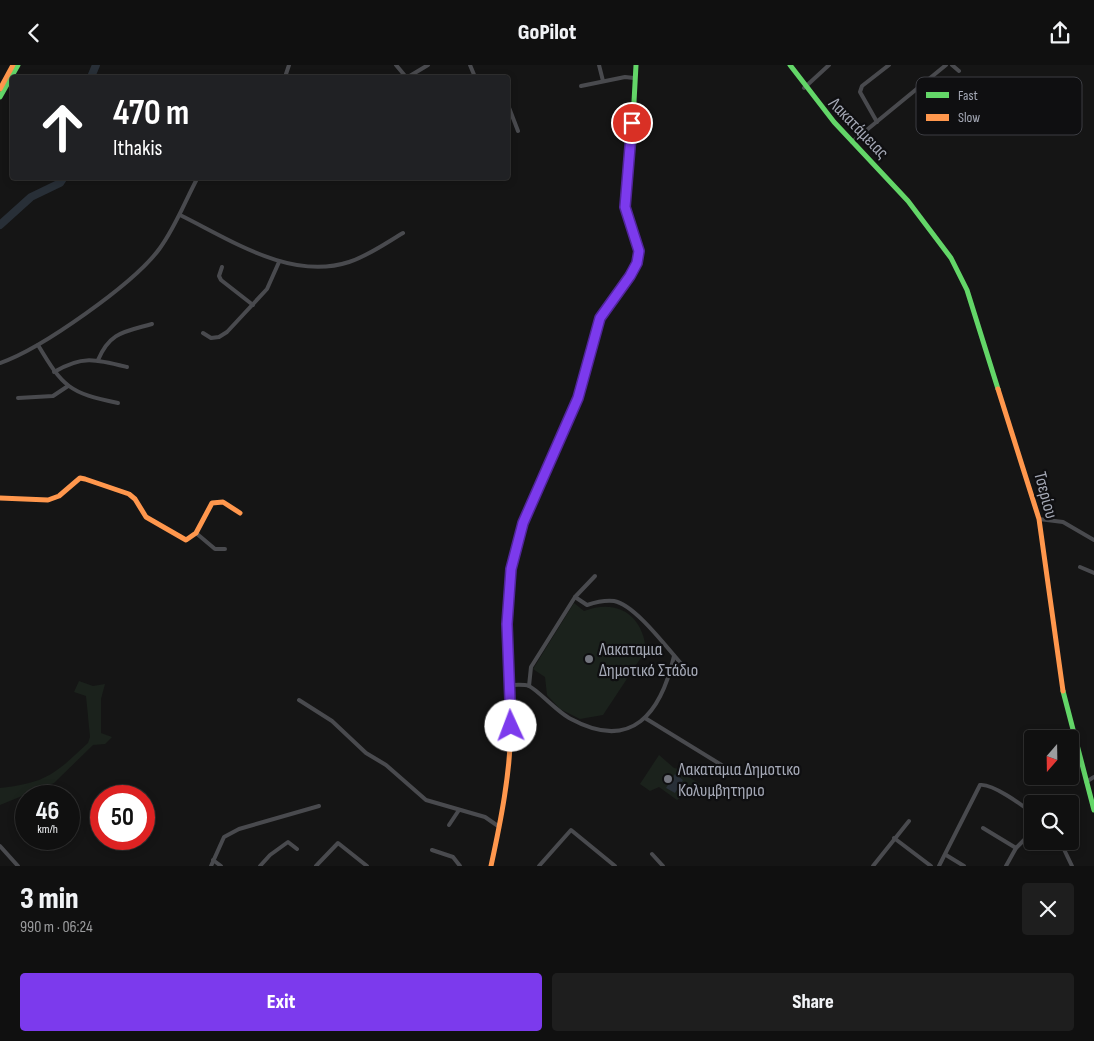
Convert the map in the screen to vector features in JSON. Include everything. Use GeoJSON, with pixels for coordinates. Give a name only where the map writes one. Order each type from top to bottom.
{"type":"FeatureCollection","features":[{"type":"Feature","properties":{"kind":"main road"},"geometry":{"type":"LineString","coordinates":[[0,89],[13,65]]}},
{"type":"Feature","properties":{"kind":"main road"},"geometry":{"type":"LineString","coordinates":[[491,866],[506,793],[509,757],[510,685],[507,624],[511,569],[523,523],[578,398],[600,318],[637,263],[639,251],[628,220],[624,195],[632,148],[636,65]]}},
{"type":"Feature","properties":{"kind":"main road","name":"Λακατάμειας"},"geometry":{"type":"LineString","coordinates":[[790,65],[804,87],[913,207]]}},
{"type":"Feature","properties":{"kind":"main road"},"geometry":{"type":"LineString","coordinates":[[0,97],[10,84]]}},
{"type":"Feature","properties":{"kind":"main road","name":"Τσερίου"},"geometry":{"type":"LineString","coordinates":[[913,207],[952,261],[967,290],[1039,519],[1060,677],[1094,810]]}},
{"type":"Feature","properties":{"kind":"main road"},"geometry":{"type":"LineString","coordinates":[[0,498],[48,500],[59,496],[80,478],[88,479],[98,484],[124,491],[138,502],[146,517],[186,540],[196,533],[212,503],[216,501],[223,502],[240,513]]}},
{"type":"Feature","properties":{"kind":"street"},"geometry":{"type":"LineString","coordinates":[[396,65],[405,75]]}},
{"type":"Feature","properties":{"kind":"street"},"geometry":{"type":"LineString","coordinates":[[410,75],[428,65]]}},
{"type":"Feature","properties":{"kind":"street"},"geometry":{"type":"LineString","coordinates":[[599,65],[603,81]]}},
{"type":"Feature","properties":{"kind":"street"},"geometry":{"type":"LineString","coordinates":[[804,87],[829,65]]}},
{"type":"Feature","properties":{"kind":"street"},"geometry":{"type":"LineString","coordinates":[[877,122],[860,92],[862,86],[889,65]]}},
{"type":"Feature","properties":{"kind":"street"},"geometry":{"type":"LineString","coordinates":[[931,77],[946,65]]}},
{"type":"Feature","properties":{"kind":"street"},"geometry":{"type":"LineString","coordinates":[[952,65],[959,71]]}},
{"type":"Feature","properties":{"kind":"street"},"geometry":{"type":"LineString","coordinates":[[581,86],[625,77],[634,78]]}},
{"type":"Feature","properties":{"kind":"street"},"geometry":{"type":"LineString","coordinates":[[852,142],[916,90]]}},
{"type":"Feature","properties":{"kind":"street"},"geometry":{"type":"LineString","coordinates":[[510,110],[518,131]]}},
{"type":"Feature","properties":{"kind":"street"},"geometry":{"type":"LineString","coordinates":[[0,363],[18,357],[38,345],[98,304],[144,266],[159,250],[180,215],[197,180]]}},
{"type":"Feature","properties":{"kind":"street"},"geometry":{"type":"LineString","coordinates":[[180,215],[279,262],[309,267],[347,263],[403,233]]}},
{"type":"Feature","properties":{"kind":"street"},"geometry":{"type":"LineString","coordinates":[[203,333],[211,338],[219,337],[227,332],[253,305],[273,279],[279,262]]}},
{"type":"Feature","properties":{"kind":"street"},"geometry":{"type":"LineString","coordinates":[[222,267],[219,277],[253,305]]}},
{"type":"Feature","properties":{"kind":"street"},"geometry":{"type":"LineString","coordinates":[[98,360],[104,345],[111,337],[152,324]]}},
{"type":"Feature","properties":{"kind":"street"},"geometry":{"type":"LineString","coordinates":[[38,345],[54,372],[68,386],[86,397],[118,403]]}},
{"type":"Feature","properties":{"kind":"street"},"geometry":{"type":"LineString","coordinates":[[54,372],[69,363],[82,359],[98,360],[127,367]]}},
{"type":"Feature","properties":{"kind":"street"},"geometry":{"type":"LineString","coordinates":[[18,398],[53,397],[68,386]]}},
{"type":"Feature","properties":{"kind":"street"},"geometry":{"type":"LineString","coordinates":[[1039,519],[1063,522],[1094,540]]}},
{"type":"Feature","properties":{"kind":"street"},"geometry":{"type":"LineString","coordinates":[[196,533],[215,549],[224,549]]}},
{"type":"Feature","properties":{"kind":"street"},"geometry":{"type":"LineString","coordinates":[[1080,567],[1094,573]]}},
{"type":"Feature","properties":{"kind":"street"},"geometry":{"type":"LineString","coordinates":[[529,686],[531,667],[576,597],[596,576]]}},
{"type":"Feature","properties":{"kind":"street"},"geometry":{"type":"LineString","coordinates":[[576,597],[587,605],[602,601],[616,601],[629,607],[685,668]]}},
{"type":"Feature","properties":{"kind":"street"},"geometry":{"type":"LineString","coordinates":[[510,685],[529,686],[571,719],[594,728],[621,732],[632,728],[645,718],[656,705],[665,689],[674,656]]}},
{"type":"Feature","properties":{"kind":"street"},"geometry":{"type":"LineString","coordinates":[[299,700],[332,721],[366,753],[386,765],[426,800],[485,817],[498,826]]}},
{"type":"Feature","properties":{"kind":"street"},"geometry":{"type":"LineString","coordinates":[[645,718],[733,772]]}},
{"type":"Feature","properties":{"kind":"street"},"geometry":{"type":"LineString","coordinates":[[1086,782],[1094,777]]}},
{"type":"Feature","properties":{"kind":"street"},"geometry":{"type":"LineString","coordinates":[[939,866],[980,785],[985,784],[995,789],[1024,808]]}},
{"type":"Feature","properties":{"kind":"street"},"geometry":{"type":"LineString","coordinates":[[211,866],[224,837],[239,829],[319,807]]}},
{"type":"Feature","properties":{"kind":"street"},"geometry":{"type":"LineString","coordinates":[[449,825],[459,810]]}},
{"type":"Feature","properties":{"kind":"street"},"geometry":{"type":"LineString","coordinates":[[872,866],[909,821]]}},
{"type":"Feature","properties":{"kind":"street"},"geometry":{"type":"LineString","coordinates":[[983,829],[1016,848]]}},
{"type":"Feature","properties":{"kind":"street"},"geometry":{"type":"LineString","coordinates":[[539,866],[571,830],[615,866]]}},
{"type":"Feature","properties":{"kind":"street"},"geometry":{"type":"LineString","coordinates":[[894,838],[931,866]]}},
{"type":"Feature","properties":{"kind":"street"},"geometry":{"type":"LineString","coordinates":[[1006,866],[1016,848],[1024,840]]}},
{"type":"Feature","properties":{"kind":"street"},"geometry":{"type":"LineString","coordinates":[[260,866],[270,855],[288,843],[297,849]]}},
{"type":"Feature","properties":{"kind":"street"},"geometry":{"type":"LineString","coordinates":[[316,866],[338,843],[367,866]]}},
{"type":"Feature","properties":{"kind":"street"},"geometry":{"type":"LineString","coordinates":[[0,846],[18,866]]}},
{"type":"Feature","properties":{"kind":"street"},"geometry":{"type":"LineString","coordinates":[[432,850],[453,857],[460,866]]}},
{"type":"Feature","properties":{"kind":"street"},"geometry":{"type":"LineString","coordinates":[[1064,850],[1072,866]]}},
{"type":"Feature","properties":{"kind":"street"},"geometry":{"type":"LineString","coordinates":[[652,853],[663,866]]}},
{"type":"Feature","properties":{"kind":"street"},"geometry":{"type":"LineString","coordinates":[[946,855],[964,866]]}},
{"type":"Feature","properties":{"kind":"street"},"geometry":{"type":"LineString","coordinates":[[213,860],[220,866]]}},
{"type":"Feature","properties":{"kind":"street"},"geometry":{"type":"LineString","coordinates":[[542,862],[547,866]]}},
{"type":"Feature","properties":{"kind":"shaded area","name":"Λακαταμια Δημοτικό Στάδιο"},"geometry":{"type":"Polygon","coordinates":[[[574,603],[584,611],[607,607],[617,608],[626,613],[640,627],[646,650],[603,715],[580,719],[560,709],[547,695],[545,677],[533,669],[574,603]]]}},
{"type":"Feature","properties":{"kind":"shaded area"},"geometry":{"type":"Polygon","coordinates":[[[79,681],[93,686],[105,684],[101,699],[101,733],[112,737],[105,744],[93,745],[54,783],[49,785],[20,785],[39,780],[58,770],[88,743],[90,737],[86,696],[74,692],[79,681]]]}},
{"type":"Feature","properties":{"kind":"shaded area","name":"Λακαταμια Δημοτικο Κολυμβητηριο"},"geometry":{"type":"Polygon","coordinates":[[[659,755],[674,768],[687,771],[685,775],[702,785],[677,800],[659,787],[650,791],[640,784],[659,755]]]}},
{"type":"Feature","properties":{"kind":"shaded area"},"geometry":{"type":"Polygon","coordinates":[[[675,774],[683,780],[675,793],[666,788],[675,774]]]}},
{"type":"Feature","properties":{"kind":"shaded area"},"geometry":{"type":"Polygon","coordinates":[[[15,786],[15,799],[0,805],[0,788],[15,786]]]}},
{"type":"Feature","properties":{"kind":"waterway"},"geometry":{"type":"LineString","coordinates":[[92,75],[96,65]]}},
{"type":"Feature","properties":{"kind":"waterway"},"geometry":{"type":"LineString","coordinates":[[0,225],[31,197],[60,183],[62,180]]}},
{"type":"Feature","properties":{"kind":"traffic: fast"},"geometry":{"type":"LineString","coordinates":[[12,75],[18,65]]}},
{"type":"Feature","properties":{"kind":"traffic: fast"},"geometry":{"type":"LineString","coordinates":[[543,477],[579,398],[600,318],[637,264],[639,251],[628,220],[624,195],[631,157],[636,65]]}},
{"type":"Feature","properties":{"kind":"traffic: fast"},"geometry":{"type":"LineString","coordinates":[[790,65],[834,122],[908,201],[951,258],[967,290],[998,389]]}},
{"type":"Feature","properties":{"kind":"traffic: fast"},"geometry":{"type":"LineString","coordinates":[[0,97],[10,79]]}},
{"type":"Feature","properties":{"kind":"traffic: fast"},"geometry":{"type":"LineString","coordinates":[[1063,691],[1094,810]]}},
{"type":"Feature","properties":{"kind":"traffic: slow"},"geometry":{"type":"LineString","coordinates":[[0,89],[13,65]]}},
{"type":"Feature","properties":{"kind":"traffic: slow"},"geometry":{"type":"LineString","coordinates":[[998,389],[1039,519],[1063,691]]}},
{"type":"Feature","properties":{"kind":"traffic: slow"},"geometry":{"type":"LineString","coordinates":[[491,866],[509,762],[511,707],[508,610],[511,571],[519,535],[543,477]]}},
{"type":"Feature","properties":{"kind":"traffic: slow"},"geometry":{"type":"LineString","coordinates":[[0,498],[48,500],[59,496],[80,478],[85,479],[129,494],[135,499],[146,517],[186,540],[196,533],[212,503],[223,502],[240,513]]}},
{"type":"Feature","properties":{"kind":"place","name":"Λακαταμια Δημοτικό Στάδιο"},"geometry":{"type":"Point","coordinates":[589,659]}},
{"type":"Feature","properties":{"kind":"place","name":"Λακαταμια Δημοτικο Κολυμβητηριο"},"geometry":{"type":"Point","coordinates":[668,779]}},
{"type":"Feature","properties":{"kind":"route"},"geometry":{"type":"LineString","coordinates":[[511,726],[507,624],[511,569],[523,523],[542,476],[578,398],[593,336],[600,318],[637,263],[639,251],[634,232],[628,220],[624,195],[631,157],[632,123]]}}]}
